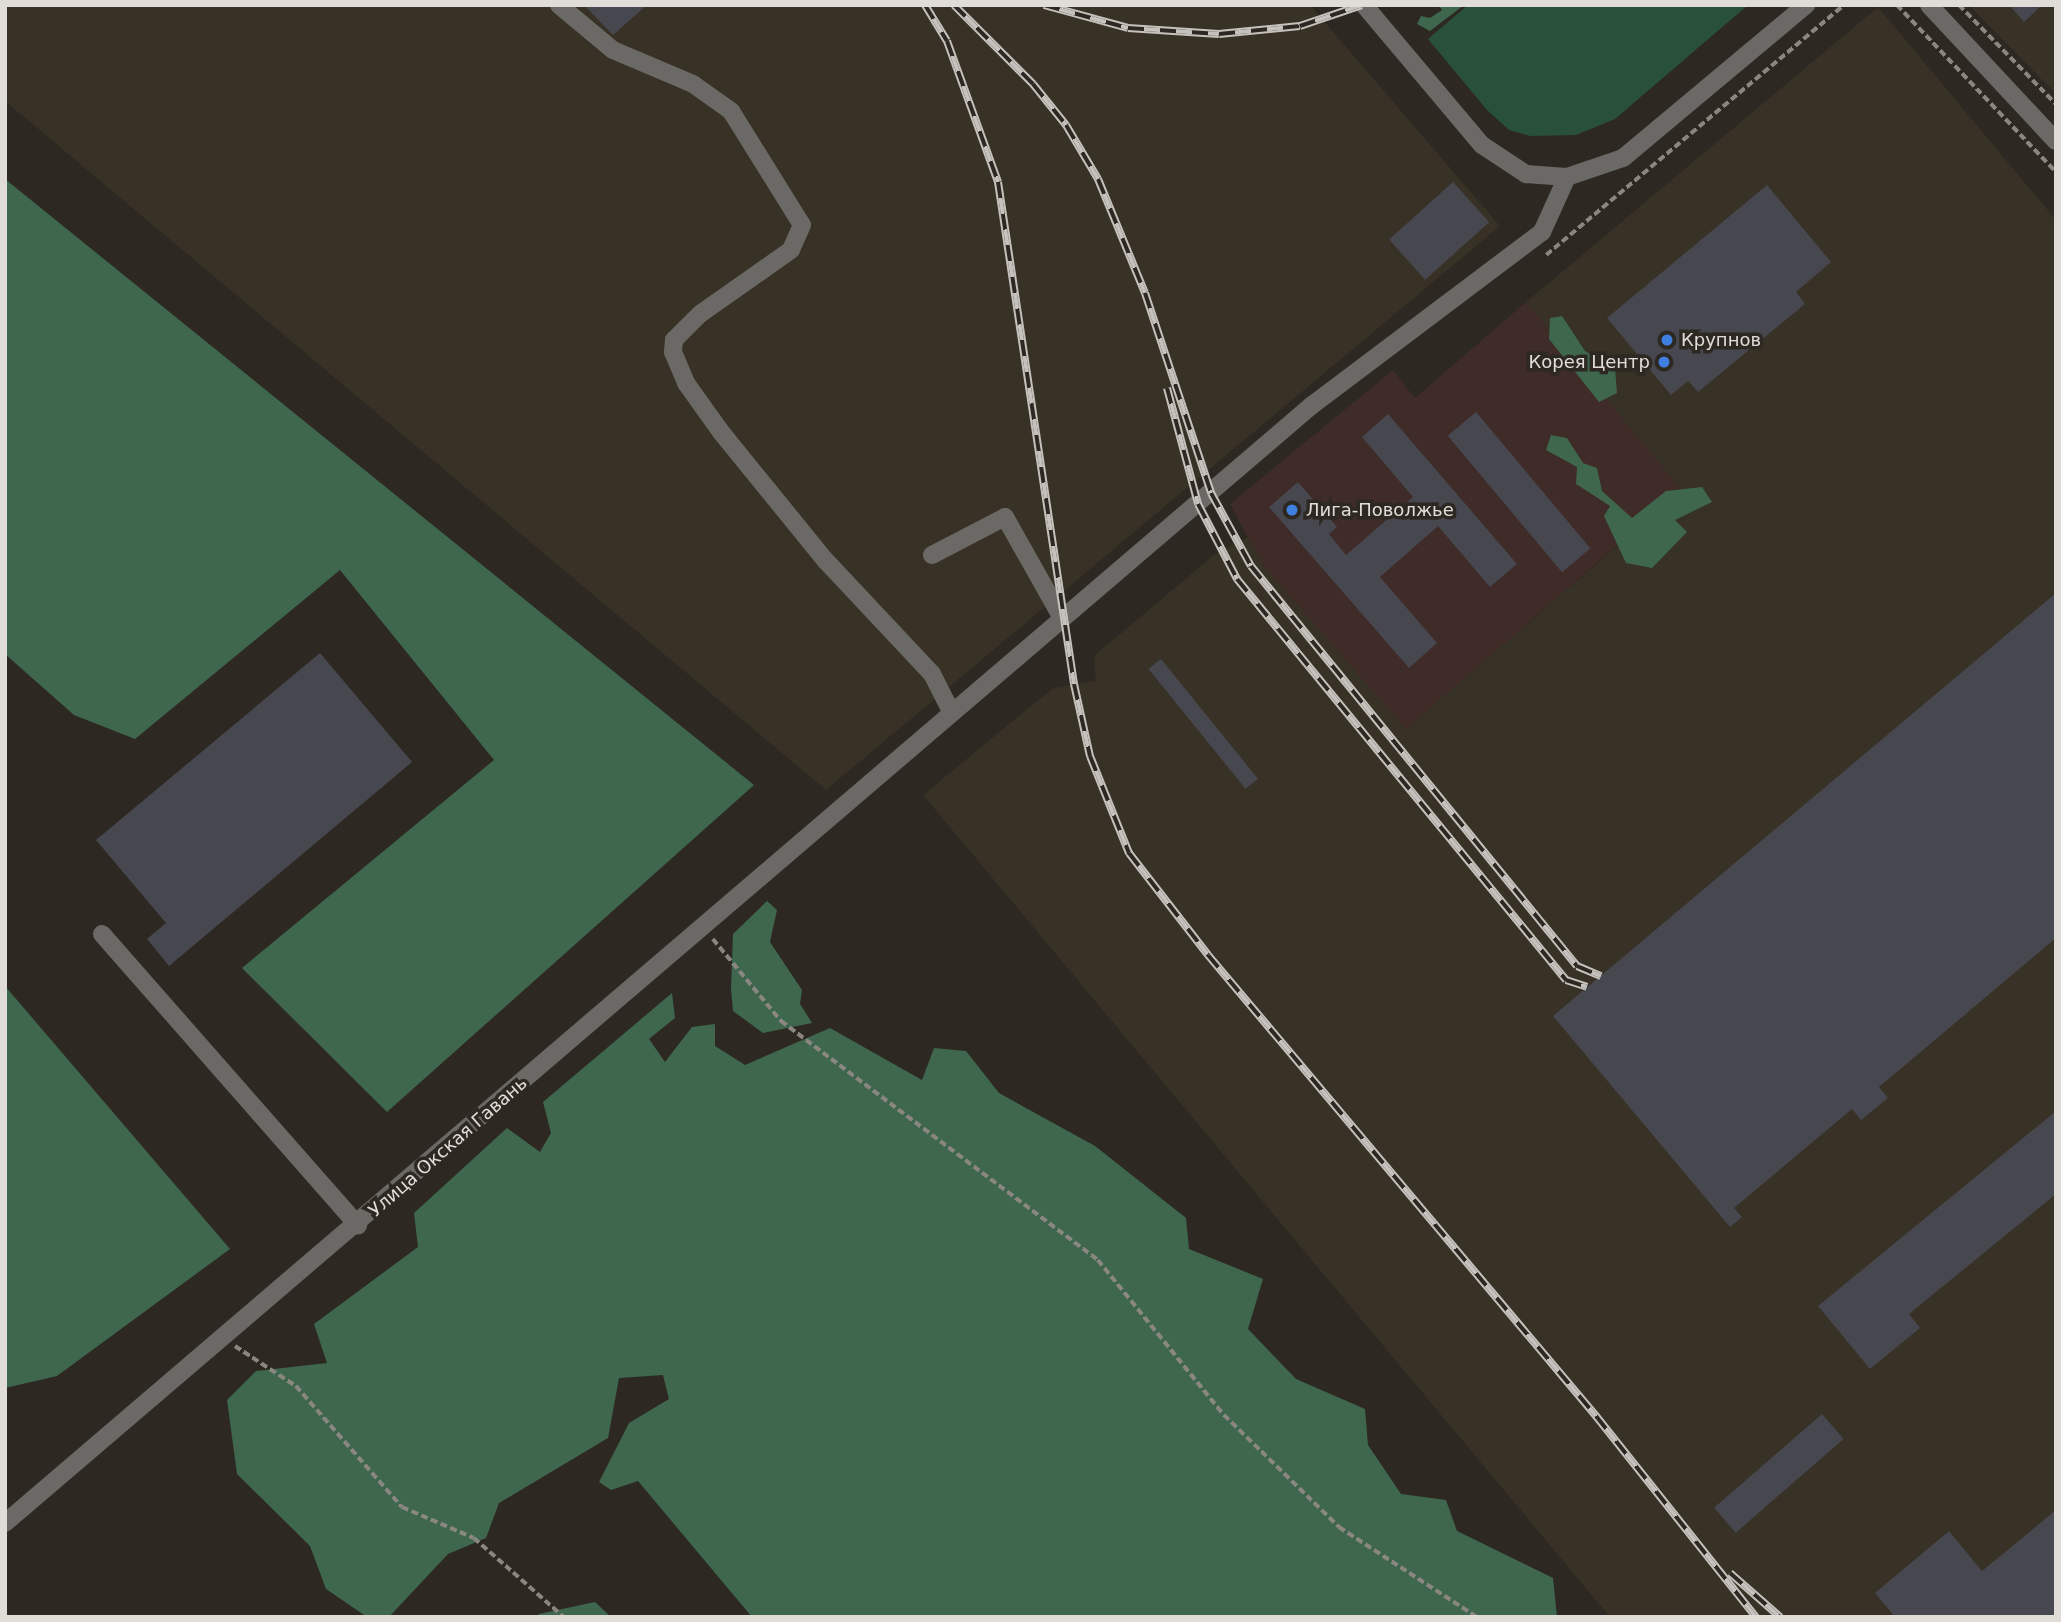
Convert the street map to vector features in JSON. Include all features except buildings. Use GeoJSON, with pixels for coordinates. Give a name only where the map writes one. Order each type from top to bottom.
{"type":"FeatureCollection","features":[{"type":"Feature","properties":{"kind":"street"},"geometry":{"type":"LineString","coordinates":[[559,5],[613,50],[694,84],[731,111],[802,225],[791,250],[700,314],[674,340],[673,352],[686,383],[721,432],[826,561],[932,674],[950,709]]}},
{"type":"Feature","properties":{"kind":"street"},"geometry":{"type":"LineString","coordinates":[[1364,5],[1482,145],[1526,174],[1567,177],[1623,158],[1805,5]]}},
{"type":"Feature","properties":{"kind":"street"},"geometry":{"type":"LineString","coordinates":[[1929,5],[2056,141]]}},
{"type":"Feature","properties":{"kind":"street","name":"Улица Окская Гавань"},"geometry":{"type":"LineString","coordinates":[[5,1522],[225,1340],[887,767],[950,709],[1062,618],[1311,406],[1542,232],[1567,177]]}},
{"type":"Feature","properties":{"kind":"street"},"geometry":{"type":"LineString","coordinates":[[932,555],[1005,517],[1062,618]]}},
{"type":"Feature","properties":{"kind":"street"},"geometry":{"type":"LineString","coordinates":[[103,934],[358,1225]]}},
{"type":"Feature","properties":{"kind":"path"},"geometry":{"type":"LineString","coordinates":[[1546,255],[1844,5]]}},
{"type":"Feature","properties":{"kind":"path"},"geometry":{"type":"LineString","coordinates":[[1897,5],[2056,172]]}},
{"type":"Feature","properties":{"kind":"path"},"geometry":{"type":"LineString","coordinates":[[1959,5],[2056,104]]}},
{"type":"Feature","properties":{"kind":"path"},"geometry":{"type":"LineString","coordinates":[[703,926],[781,1021],[1098,1260],[1224,1415],[1339,1527],[1477,1617]]}},
{"type":"Feature","properties":{"kind":"path"},"geometry":{"type":"LineString","coordinates":[[225,1340],[296,1386],[401,1507],[474,1538],[564,1617]]}},
{"type":"Feature","properties":{"kind":"shaded area"},"geometry":{"type":"Polygon","coordinates":[[[5,5],[1310,5],[1500,226],[826,790],[5,101],[5,5]]]}},
{"type":"Feature","properties":{"kind":"shaded area"},"geometry":{"type":"Polygon","coordinates":[[[1969,5],[2056,5],[2056,93],[2039,77],[1969,5]]]}},
{"type":"Feature","properties":{"kind":"shaded area"},"geometry":{"type":"Polygon","coordinates":[[[1878,7],[2056,220],[2056,1617],[1610,1617],[923,795],[1053,688],[1096,681],[1094,656],[1215,554],[1249,537],[1263,565],[1406,729],[1682,490],[1526,302],[1878,7]]]}},
{"type":"Feature","properties":{"kind":"shaded area"},"geometry":{"type":"Polygon","coordinates":[[[1526,302],[1682,489],[1405,730],[1263,565],[1230,504],[1393,370],[1415,398],[1526,302]]]}},
{"type":"Feature","properties":{"kind":"green space"},"geometry":{"type":"Polygon","coordinates":[[[1438,5],[1464,5],[1430,31],[1417,24],[1421,16],[1430,18],[1442,10],[1438,5]]]}},
{"type":"Feature","properties":{"kind":"green space"},"geometry":{"type":"Polygon","coordinates":[[[1468,5],[1748,5],[1615,119],[1576,135],[1530,136],[1509,130],[1487,110],[1428,39],[1468,5]]]}},
{"type":"Feature","properties":{"kind":"green space"},"geometry":{"type":"Polygon","coordinates":[[[5,179],[754,785],[387,1112],[242,968],[494,760],[340,570],[135,739],[74,715],[5,654],[5,179]]]}},
{"type":"Feature","properties":{"kind":"green space"},"geometry":{"type":"Polygon","coordinates":[[[1562,316],[1585,351],[1615,368],[1617,393],[1599,402],[1549,339],[1550,318],[1562,316]]]}},
{"type":"Feature","properties":{"kind":"green space"},"geometry":{"type":"Polygon","coordinates":[[[1551,435],[1567,438],[1583,463],[1597,468],[1602,491],[1632,518],[1666,491],[1702,487],[1712,502],[1675,520],[1687,532],[1652,568],[1626,563],[1604,516],[1610,506],[1576,484],[1577,467],[1546,450],[1551,435]]]}},
{"type":"Feature","properties":{"kind":"green space"},"geometry":{"type":"Polygon","coordinates":[[[767,901],[777,910],[770,942],[802,990],[800,1004],[812,1023],[763,1033],[733,1011],[731,988],[733,934],[767,901]]]}},
{"type":"Feature","properties":{"kind":"green space"},"geometry":{"type":"Polygon","coordinates":[[[5,986],[230,1249],[57,1376],[5,1388],[5,986]]]}},
{"type":"Feature","properties":{"kind":"green space"},"geometry":{"type":"Polygon","coordinates":[[[672,993],[675,1018],[649,1039],[665,1062],[692,1027],[715,1024],[715,1046],[745,1065],[830,1028],[922,1080],[934,1048],[966,1051],[999,1093],[1095,1146],[1186,1218],[1189,1249],[1263,1279],[1248,1329],[1296,1379],[1365,1409],[1368,1445],[1401,1494],[1446,1500],[1457,1531],[1553,1578],[1557,1617],[752,1617],[638,1481],[611,1490],[599,1482],[629,1423],[669,1399],[663,1375],[619,1378],[608,1438],[499,1503],[486,1538],[448,1554],[389,1617],[367,1617],[326,1589],[310,1546],[237,1474],[227,1400],[256,1371],[327,1363],[314,1324],[418,1247],[414,1213],[507,1128],[540,1152],[551,1133],[543,1102],[672,993]]]}},
{"type":"Feature","properties":{"kind":"green space"},"geometry":{"type":"Polygon","coordinates":[[[595,1602],[611,1617],[535,1617],[539,1614],[595,1602]]]}},
{"type":"Feature","properties":{"kind":"railway"},"geometry":{"type":"LineString","coordinates":[[925,5],[947,41],[998,182],[1074,684],[1090,756],[1129,853],[1208,955],[1596,1416],[1756,1617]]}},
{"type":"Feature","properties":{"kind":"railway"},"geometry":{"type":"LineString","coordinates":[[954,5],[1033,84],[1066,125],[1098,179],[1145,293],[1211,493],[1251,566],[1577,966],[1601,976]]}},
{"type":"Feature","properties":{"kind":"railway"},"geometry":{"type":"LineString","coordinates":[[1044,5],[1128,28],[1219,34],[1300,26],[1362,5]]}},
{"type":"Feature","properties":{"kind":"railway"},"geometry":{"type":"LineString","coordinates":[[1167,388],[1198,504],[1237,579],[1566,980],[1587,987]]}},
{"type":"Feature","properties":{"kind":"railway"},"geometry":{"type":"LineString","coordinates":[[1730,1573],[1780,1617]]}},
{"type":"Feature","properties":{"kind":"place","name":"Крупнов"},"geometry":{"type":"Point","coordinates":[1667,340]}},
{"type":"Feature","properties":{"kind":"place","name":"Корея Центр"},"geometry":{"type":"Point","coordinates":[1664,362]}},
{"type":"Feature","properties":{"kind":"place","name":"Лига-Поволжье"},"geometry":{"type":"Point","coordinates":[1292,510]}}]}
